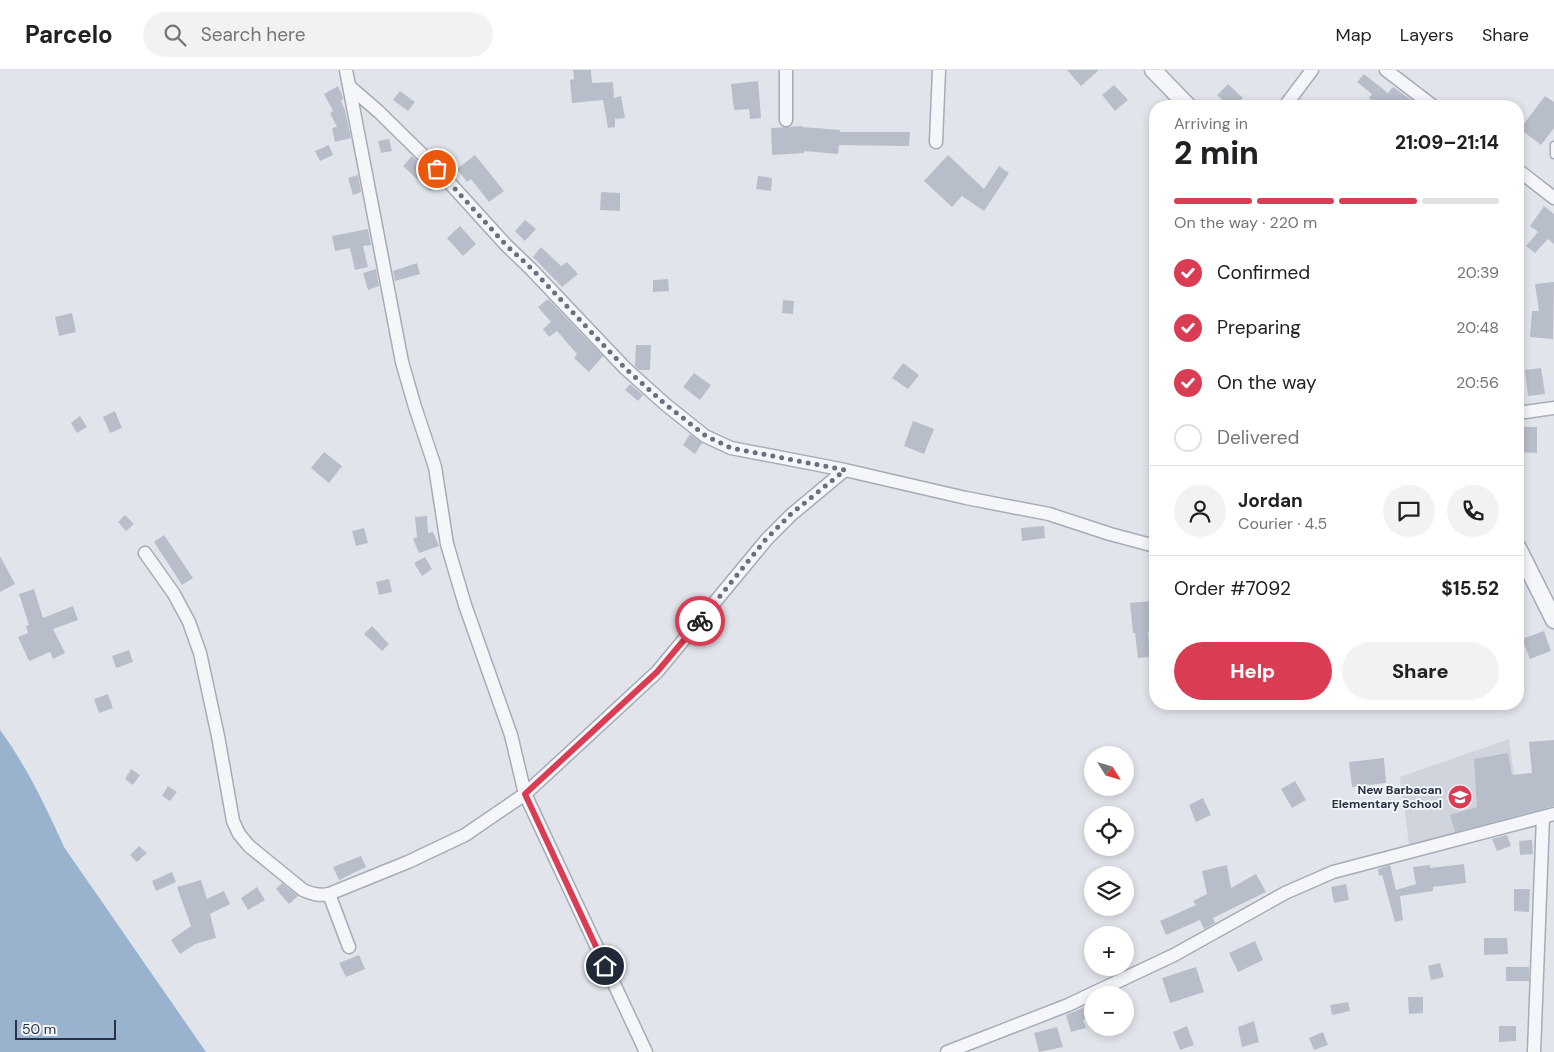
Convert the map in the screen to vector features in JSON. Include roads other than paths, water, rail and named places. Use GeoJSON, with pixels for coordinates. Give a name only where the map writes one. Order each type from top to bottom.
{"type":"FeatureCollection","features":[{"type":"Feature","properties":{"kind":"street"},"geometry":{"type":"LineString","coordinates":[[346,70],[402,362],[414,407],[435,467],[447,544],[465,605],[510,735],[525,794],[646,1052]]}},
{"type":"Feature","properties":{"kind":"street"},"geometry":{"type":"LineString","coordinates":[[786,70],[786,120]]}},
{"type":"Feature","properties":{"kind":"street"},"geometry":{"type":"LineString","coordinates":[[936,142],[939,70]]}},
{"type":"Feature","properties":{"kind":"street"},"geometry":{"type":"LineString","coordinates":[[1153,70],[1182,100]]}},
{"type":"Feature","properties":{"kind":"street"},"geometry":{"type":"LineString","coordinates":[[1290,100],[1312,70]]}},
{"type":"Feature","properties":{"kind":"street"},"geometry":{"type":"LineString","coordinates":[[1386,70],[1425,100]]}},
{"type":"Feature","properties":{"kind":"street"},"geometry":{"type":"LineString","coordinates":[[349,86],[437,169],[506,245],[532,269],[625,368],[665,404],[706,436],[731,448],[845,470],[966,498],[1049,514],[1149,544]]}},
{"type":"Feature","properties":{"kind":"street"},"geometry":{"type":"LineString","coordinates":[[1524,175],[1554,198]]}},
{"type":"Feature","properties":{"kind":"street"},"geometry":{"type":"LineString","coordinates":[[1524,411],[1554,408]]}},
{"type":"Feature","properties":{"kind":"street"},"geometry":{"type":"LineString","coordinates":[[145,553],[174,594],[189,622],[200,653],[218,736],[233,821],[239,834],[249,846],[304,890],[321,896],[408,862],[466,835],[525,794],[657,672],[766,539],[791,514],[845,470]]}},
{"type":"Feature","properties":{"kind":"street"},"geometry":{"type":"LineString","coordinates":[[1524,560],[1554,620]]}},
{"type":"Feature","properties":{"kind":"street"},"geometry":{"type":"LineString","coordinates":[[946,1052],[1068,1004],[1174,956],[1285,893],[1333,872],[1549,816],[1534,1052]]}},
{"type":"Feature","properties":{"kind":"street"},"geometry":{"type":"LineString","coordinates":[[329,894],[349,947]]}},
{"type":"Feature","properties":{"kind":"lane"},"geometry":{"type":"LineString","coordinates":[[1554,144],[1554,155]]}},
{"type":"Feature","properties":{"kind":"water"},"geometry":{"type":"Polygon","coordinates":[[[0,730],[27,772],[64,847],[206,1052],[0,1052],[0,730]]]}},
{"type":"Feature","properties":{"kind":"place","name":"New Barbacan Elementary School"},"geometry":{"type":"Point","coordinates":[1460,797]}}]}
